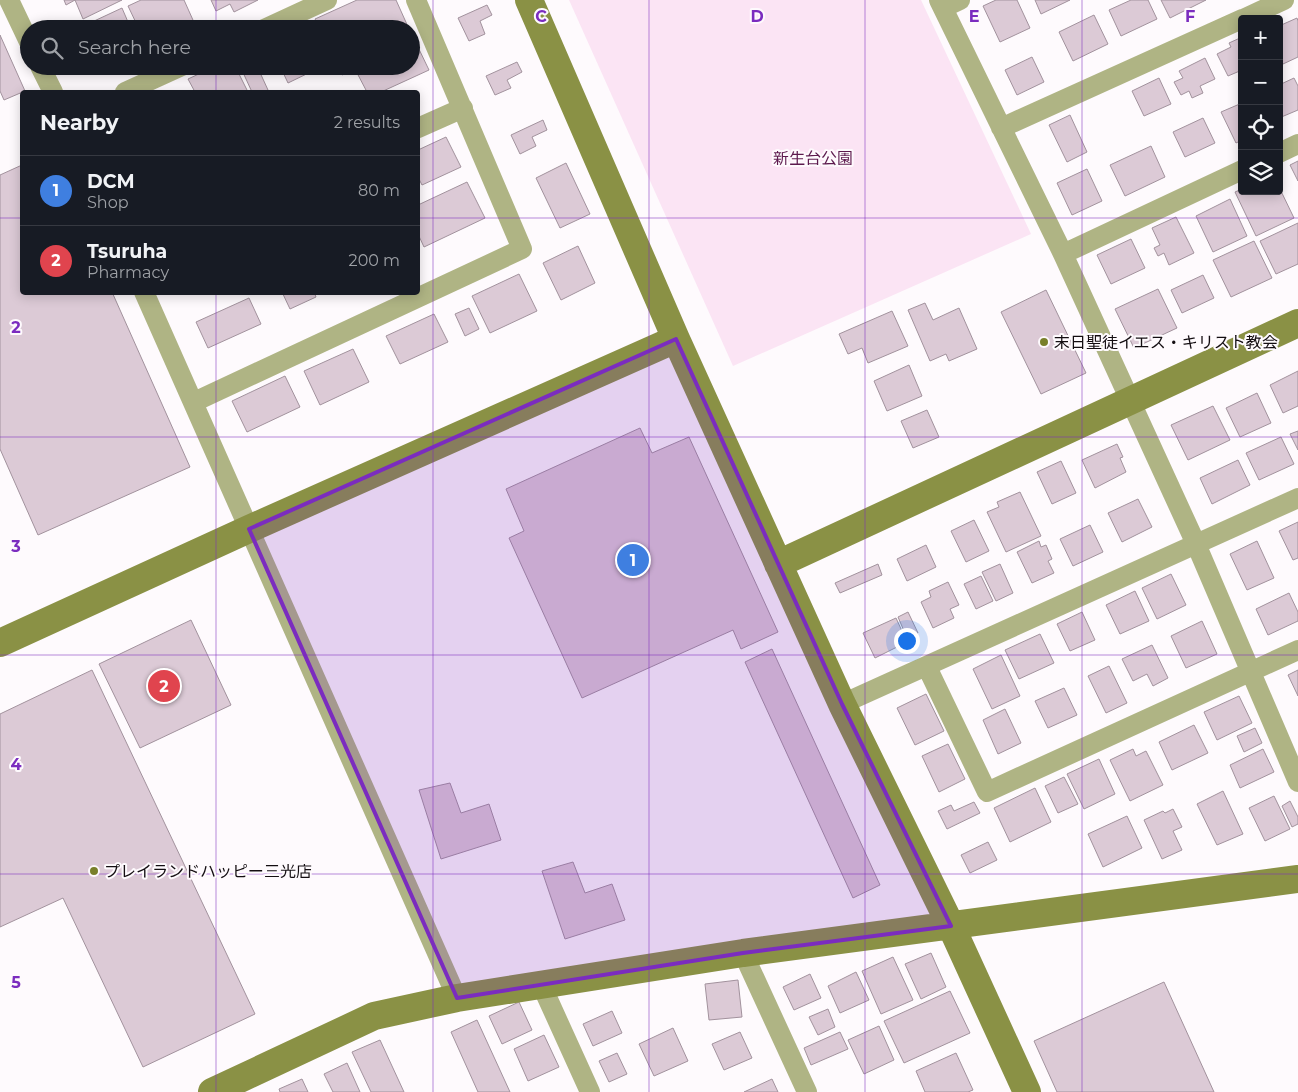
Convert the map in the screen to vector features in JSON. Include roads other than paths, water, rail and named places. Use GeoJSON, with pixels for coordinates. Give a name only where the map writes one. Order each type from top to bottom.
{"type":"FeatureCollection","features":[{"type":"Feature","properties":{"kind":"street"},"geometry":{"type":"LineString","coordinates":[[9,0],[20,23]]}},
{"type":"Feature","properties":{"kind":"street"},"geometry":{"type":"LineString","coordinates":[[283,20],[326,0]]}},
{"type":"Feature","properties":{"kind":"street"},"geometry":{"type":"LineString","coordinates":[[194,402],[522,249],[416,0]]}},
{"type":"Feature","properties":{"kind":"street"},"geometry":{"type":"LineString","coordinates":[[529,0],[676,339],[778,564],[842,704],[951,926],[1027,1092]]}},
{"type":"Feature","properties":{"kind":"street"},"geometry":{"type":"LineString","coordinates":[[1251,15],[1284,0]]}},
{"type":"Feature","properties":{"kind":"street"},"geometry":{"type":"LineString","coordinates":[[947,3],[1001,128],[1063,254],[1196,544],[1298,782]]}},
{"type":"Feature","properties":{"kind":"street"},"geometry":{"type":"LineString","coordinates":[[1001,128],[1238,21]]}},
{"type":"Feature","properties":{"kind":"street"},"geometry":{"type":"LineString","coordinates":[[44,75],[52,90]]}},
{"type":"Feature","properties":{"kind":"street"},"geometry":{"type":"LineString","coordinates":[[129,90],[162,75]]}},
{"type":"Feature","properties":{"kind":"street"},"geometry":{"type":"LineString","coordinates":[[420,127],[463,108]]}},
{"type":"Feature","properties":{"kind":"street"},"geometry":{"type":"LineString","coordinates":[[1283,151],[1298,144]]}},
{"type":"Feature","properties":{"kind":"street"},"geometry":{"type":"LineString","coordinates":[[1063,254],[1238,172]]}},
{"type":"Feature","properties":{"kind":"street"},"geometry":{"type":"LineString","coordinates":[[145,295],[457,998]]}},
{"type":"Feature","properties":{"kind":"street"},"geometry":{"type":"LineString","coordinates":[[778,564],[1298,323]]}},
{"type":"Feature","properties":{"kind":"street"},"geometry":{"type":"LineString","coordinates":[[0,643],[249,529],[676,339]]}},
{"type":"Feature","properties":{"kind":"street"},"geometry":{"type":"LineString","coordinates":[[842,704],[1298,498]]}},
{"type":"Feature","properties":{"kind":"street"},"geometry":{"type":"LineString","coordinates":[[927,667],[986,792],[1298,650]]}},
{"type":"Feature","properties":{"kind":"street"},"geometry":{"type":"LineString","coordinates":[[212,1092],[374,1016],[457,998],[743,953],[1298,879]]}},
{"type":"Feature","properties":{"kind":"street"},"geometry":{"type":"LineString","coordinates":[[743,953],[807,1092]]}},
{"type":"Feature","properties":{"kind":"street"},"geometry":{"type":"LineString","coordinates":[[541,984],[590,1092]]}},
{"type":"Feature","properties":{"kind":"place","name":"末日聖徒イエス・キリスト教会"},"geometry":{"type":"Point","coordinates":[1044,342]}},
{"type":"Feature","properties":{"kind":"place","name":"DCM"},"geometry":{"type":"Point","coordinates":[633,560]}},
{"type":"Feature","properties":{"kind":"place","name":"Tsuruha"},"geometry":{"type":"Point","coordinates":[164,686]}},
{"type":"Feature","properties":{"kind":"place","name":"プレイランドハッピー三光店"},"geometry":{"type":"Point","coordinates":[94,871]}},
{"type":"Feature","properties":{"kind":"park label","name":"新生台公園"},"geometry":{"type":"Point","coordinates":[813,158]}}]}
